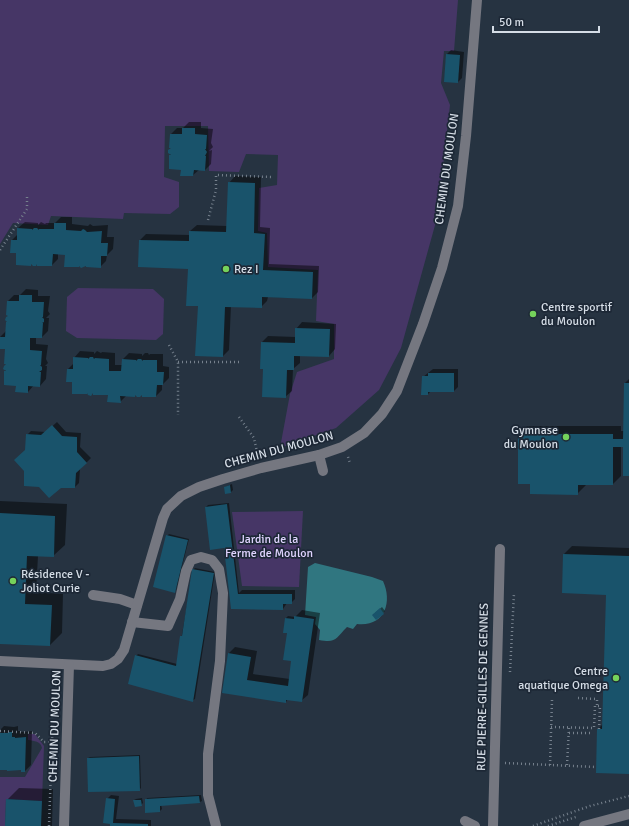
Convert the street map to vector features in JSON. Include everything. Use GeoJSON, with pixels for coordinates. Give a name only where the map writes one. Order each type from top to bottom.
{"type":"FeatureCollection","features":[{"type":"Feature","properties":{"kind":"street","name":"CHEMIN DU MOULON"},"geometry":{"type":"LineString","coordinates":[[64,826],[69,665],[103,666],[111,664],[124,650],[163,518],[167,510],[181,496],[223,479],[260,468],[319,455],[342,447],[364,433],[382,414],[397,391],[442,268],[458,206],[466,136],[477,0]]}},
{"type":"Feature","properties":{"kind":"street"},"geometry":{"type":"LineString","coordinates":[[319,455],[323,471]]}},
{"type":"Feature","properties":{"kind":"street","name":"RUE PIERRE-GILLES DE GENNES"},"geometry":{"type":"LineString","coordinates":[[493,826],[500,550]]}},
{"type":"Feature","properties":{"kind":"street"},"geometry":{"type":"LineString","coordinates":[[132,622],[168,626],[180,599],[186,571],[191,560],[201,557],[212,560],[219,569],[223,593],[220,661],[208,754],[208,795],[216,826]]}},
{"type":"Feature","properties":{"kind":"street"},"geometry":{"type":"LineString","coordinates":[[94,595],[120,599],[137,605]]}},
{"type":"Feature","properties":{"kind":"street"},"geometry":{"type":"LineString","coordinates":[[0,662],[69,665]]}},
{"type":"Feature","properties":{"kind":"street"},"geometry":{"type":"LineString","coordinates":[[584,826],[629,814]]}},
{"type":"Feature","properties":{"kind":"street"},"geometry":{"type":"LineString","coordinates":[[465,821],[475,826]]}},
{"type":"Feature","properties":{"kind":"path"},"geometry":{"type":"LineString","coordinates":[[208,220],[216,190],[216,175],[272,177]]}},
{"type":"Feature","properties":{"kind":"path"},"geometry":{"type":"LineString","coordinates":[[0,250],[27,209],[28,195]]}},
{"type":"Feature","properties":{"kind":"path"},"geometry":{"type":"LineString","coordinates":[[169,346],[178,362],[178,415]]}},
{"type":"Feature","properties":{"kind":"path"},"geometry":{"type":"LineString","coordinates":[[178,362],[241,362]]}},
{"type":"Feature","properties":{"kind":"path"},"geometry":{"type":"LineString","coordinates":[[239,417],[254,438],[260,468]]}},
{"type":"Feature","properties":{"kind":"path"},"geometry":{"type":"LineString","coordinates":[[348,456],[350,463]]}},
{"type":"Feature","properties":{"kind":"path"},"geometry":{"type":"LineString","coordinates":[[510,676],[514,593]]}},
{"type":"Feature","properties":{"kind":"path"},"geometry":{"type":"LineString","coordinates":[[49,826],[54,684]]}},
{"type":"Feature","properties":{"kind":"path"},"geometry":{"type":"LineString","coordinates":[[578,698],[597,699],[597,706],[600,706],[599,729]]}},
{"type":"Feature","properties":{"kind":"path"},"geometry":{"type":"LineString","coordinates":[[550,765],[552,700]]}},
{"type":"Feature","properties":{"kind":"path"},"geometry":{"type":"LineString","coordinates":[[551,727],[594,728],[594,706],[597,706]]}},
{"type":"Feature","properties":{"kind":"path"},"geometry":{"type":"LineString","coordinates":[[567,765],[569,728]]}},
{"type":"Feature","properties":{"kind":"path"},"geometry":{"type":"LineString","coordinates":[[0,731],[35,733],[44,742],[51,742]]}},
{"type":"Feature","properties":{"kind":"path"},"geometry":{"type":"LineString","coordinates":[[569,733],[592,734]]}},
{"type":"Feature","properties":{"kind":"path"},"geometry":{"type":"LineString","coordinates":[[494,763],[596,767]]}},
{"type":"Feature","properties":{"kind":"path"},"geometry":{"type":"LineString","coordinates":[[533,826],[590,806],[629,796]]}},
{"type":"Feature","properties":{"kind":"green space"},"geometry":{"type":"Polygon","coordinates":[[[0,0],[458,0],[454,51],[444,51],[441,83],[450,105],[437,218],[401,348],[379,390],[336,428],[280,448],[290,394],[297,372],[334,359],[334,324],[316,321],[318,270],[268,267],[267,233],[258,231],[259,188],[277,185],[278,155],[246,154],[239,172],[209,171],[208,126],[165,126],[164,177],[179,182],[179,207],[170,214],[124,213],[123,219],[51,216],[48,225],[13,223],[0,244],[0,0]]]}},
{"type":"Feature","properties":{"kind":"green space"},"geometry":{"type":"Polygon","coordinates":[[[78,288],[153,289],[164,299],[163,334],[156,340],[77,338],[66,331],[67,297],[78,288]]]}},
{"type":"Feature","properties":{"kind":"green space","name":"Jardin de la Ferme de Moulon"},"geometry":{"type":"Polygon","coordinates":[[[303,511],[299,587],[242,586],[232,512],[303,511]]]}},
{"type":"Feature","properties":{"kind":"green space"},"geometry":{"type":"Polygon","coordinates":[[[28,734],[35,734],[44,746],[42,801],[6,799],[5,826],[0,826],[0,777],[25,777],[42,748],[39,743],[28,740],[28,734]]]}},
{"type":"Feature","properties":{"kind":"water"},"geometry":{"type":"Polygon","coordinates":[[[315,563],[383,581],[387,597],[384,612],[380,618],[374,622],[357,624],[353,629],[347,627],[338,637],[333,640],[319,640],[320,630],[315,624],[316,617],[305,615],[308,567],[315,563]]]}},
{"type":"Feature","properties":{"kind":"building"},"geometry":{"type":"Polygon","coordinates":[[[446,54],[460,55],[458,83],[444,82],[446,54]]]}},
{"type":"Feature","properties":{"kind":"building"},"geometry":{"type":"Polygon","coordinates":[[[182,128],[195,128],[195,134],[207,135],[205,149],[207,152],[205,156],[205,171],[194,170],[193,176],[180,176],[181,170],[169,169],[169,155],[171,155],[168,153],[168,150],[171,148],[169,148],[170,134],[182,134],[182,128]]]}},
{"type":"Feature","properties":{"kind":"building","name":"Rez I"},"geometry":{"type":"Polygon","coordinates":[[[228,182],[255,183],[254,233],[265,234],[263,270],[313,272],[312,299],[262,297],[262,308],[225,307],[223,357],[195,356],[198,306],[186,306],[188,269],[138,267],[139,240],[189,241],[189,231],[226,232],[228,182]]]}},
{"type":"Feature","properties":{"kind":"building"},"geometry":{"type":"Polygon","coordinates":[[[54,223],[66,223],[66,230],[81,231],[83,229],[87,232],[102,231],[101,243],[108,243],[107,256],[101,256],[101,268],[86,266],[81,268],[79,266],[64,267],[65,255],[53,254],[52,266],[37,266],[37,264],[36,266],[31,264],[31,266],[16,265],[16,253],[10,253],[11,240],[17,240],[17,228],[32,230],[34,228],[39,230],[54,229],[54,223]]]}},
{"type":"Feature","properties":{"kind":"building"},"geometry":{"type":"Polygon","coordinates":[[[19,295],[32,295],[32,302],[44,302],[42,338],[30,338],[30,350],[42,351],[40,365],[42,370],[39,372],[41,372],[40,387],[28,386],[28,393],[15,392],[16,386],[4,385],[4,371],[6,371],[3,369],[6,364],[4,364],[5,349],[0,349],[0,337],[5,337],[7,322],[5,320],[8,316],[6,315],[7,301],[19,301],[19,295]]]}},
{"type":"Feature","properties":{"kind":"building"},"geometry":{"type":"Polygon","coordinates":[[[295,328],[330,329],[329,357],[294,356],[294,370],[287,370],[286,398],[262,397],[263,369],[260,369],[261,342],[295,343],[295,328]]]}},
{"type":"Feature","properties":{"kind":"building"},"geometry":{"type":"Polygon","coordinates":[[[73,357],[109,359],[109,371],[121,371],[122,359],[136,361],[138,359],[143,361],[157,360],[157,372],[164,372],[163,385],[157,385],[156,397],[142,397],[142,395],[140,397],[135,395],[135,397],[120,396],[121,403],[107,402],[108,395],[93,395],[93,393],[91,396],[87,393],[72,394],[72,382],[66,382],[67,369],[73,369],[73,357]]]}},
{"type":"Feature","properties":{"kind":"building"},"geometry":{"type":"Polygon","coordinates":[[[428,373],[454,373],[454,392],[428,392],[428,395],[421,395],[422,376],[428,376],[428,373]]]}},
{"type":"Feature","properties":{"kind":"building","name":"Gymnase du Moulon"},"geometry":{"type":"Polygon","coordinates":[[[624,383],[629,383],[629,476],[623,476],[623,447],[613,447],[613,485],[578,485],[578,495],[530,494],[530,484],[518,484],[518,434],[613,434],[613,439],[623,439],[624,383]]]}},
{"type":"Feature","properties":{"kind":"building"},"geometry":{"type":"Polygon","coordinates":[[[52,425],[62,436],[77,437],[77,452],[87,463],[76,473],[75,488],[61,488],[49,498],[39,487],[24,486],[24,471],[14,460],[25,450],[26,434],[41,435],[52,425]]]}},
{"type":"Feature","properties":{"kind":"building"},"geometry":{"type":"Polygon","coordinates":[[[230,485],[231,493],[225,494],[224,487],[230,485]]]}},
{"type":"Feature","properties":{"kind":"building"},"geometry":{"type":"Polygon","coordinates":[[[227,504],[238,594],[292,594],[292,604],[283,604],[283,610],[231,609],[224,548],[210,550],[205,507],[227,504]]]}},
{"type":"Feature","properties":{"kind":"building","name":"Résidence V - Joliot Curie"},"geometry":{"type":"Polygon","coordinates":[[[0,513],[55,516],[54,557],[27,556],[25,604],[52,605],[50,646],[0,644],[0,513]]]}},
{"type":"Feature","properties":{"kind":"building"},"geometry":{"type":"Polygon","coordinates":[[[166,535],[188,540],[175,593],[153,587],[166,535]]]}},
{"type":"Feature","properties":{"kind":"building","name":"Centre aquatique Omega"},"geometry":{"type":"Polygon","coordinates":[[[563,554],[629,556],[629,774],[596,773],[597,729],[602,729],[606,595],[562,593],[563,554]]]}},
{"type":"Feature","properties":{"kind":"building"},"geometry":{"type":"Polygon","coordinates":[[[192,569],[214,573],[193,702],[128,684],[135,655],[176,666],[192,569]]]}},
{"type":"Feature","properties":{"kind":"building"},"geometry":{"type":"Polygon","coordinates":[[[380,608],[384,614],[376,620],[372,615],[380,608]]]}},
{"type":"Feature","properties":{"kind":"building"},"geometry":{"type":"Polygon","coordinates":[[[294,616],[314,619],[302,702],[286,700],[286,703],[222,693],[228,653],[251,657],[247,680],[288,686],[291,661],[283,660],[287,633],[283,633],[285,618],[294,619],[294,616]]]}},
{"type":"Feature","properties":{"kind":"building"},"geometry":{"type":"Polygon","coordinates":[[[12,732],[12,737],[15,738],[26,737],[25,772],[21,772],[21,770],[0,770],[0,733],[12,732]]]}},
{"type":"Feature","properties":{"kind":"building"},"geometry":{"type":"Polygon","coordinates":[[[139,756],[140,791],[88,792],[87,758],[139,756]]]}},
{"type":"Feature","properties":{"kind":"building"},"geometry":{"type":"Polygon","coordinates":[[[199,796],[200,803],[160,806],[160,812],[145,813],[145,799],[199,796]]]}},
{"type":"Feature","properties":{"kind":"building"},"geometry":{"type":"Polygon","coordinates":[[[106,798],[115,799],[113,823],[148,824],[148,826],[110,826],[110,824],[103,823],[106,798]]]}},
{"type":"Feature","properties":{"kind":"building"},"geometry":{"type":"Polygon","coordinates":[[[6,799],[42,801],[41,826],[5,826],[6,799]]]}},
{"type":"Feature","properties":{"kind":"building"},"geometry":{"type":"Polygon","coordinates":[[[133,800],[141,800],[142,806],[135,807],[133,800]]]}},
{"type":"Feature","properties":{"kind":"place","name":"Rez I"},"geometry":{"type":"Point","coordinates":[226,269]}},
{"type":"Feature","properties":{"kind":"place","name":"Centre sportif du Moulon"},"geometry":{"type":"Point","coordinates":[533,314]}},
{"type":"Feature","properties":{"kind":"place","name":"Gymnase du Moulon"},"geometry":{"type":"Point","coordinates":[566,437]}},
{"type":"Feature","properties":{"kind":"place","name":"Résidence V - Joliot Curie"},"geometry":{"type":"Point","coordinates":[13,581]}},
{"type":"Feature","properties":{"kind":"place","name":"Centre aquatique Omega"},"geometry":{"type":"Point","coordinates":[616,678]}}]}
